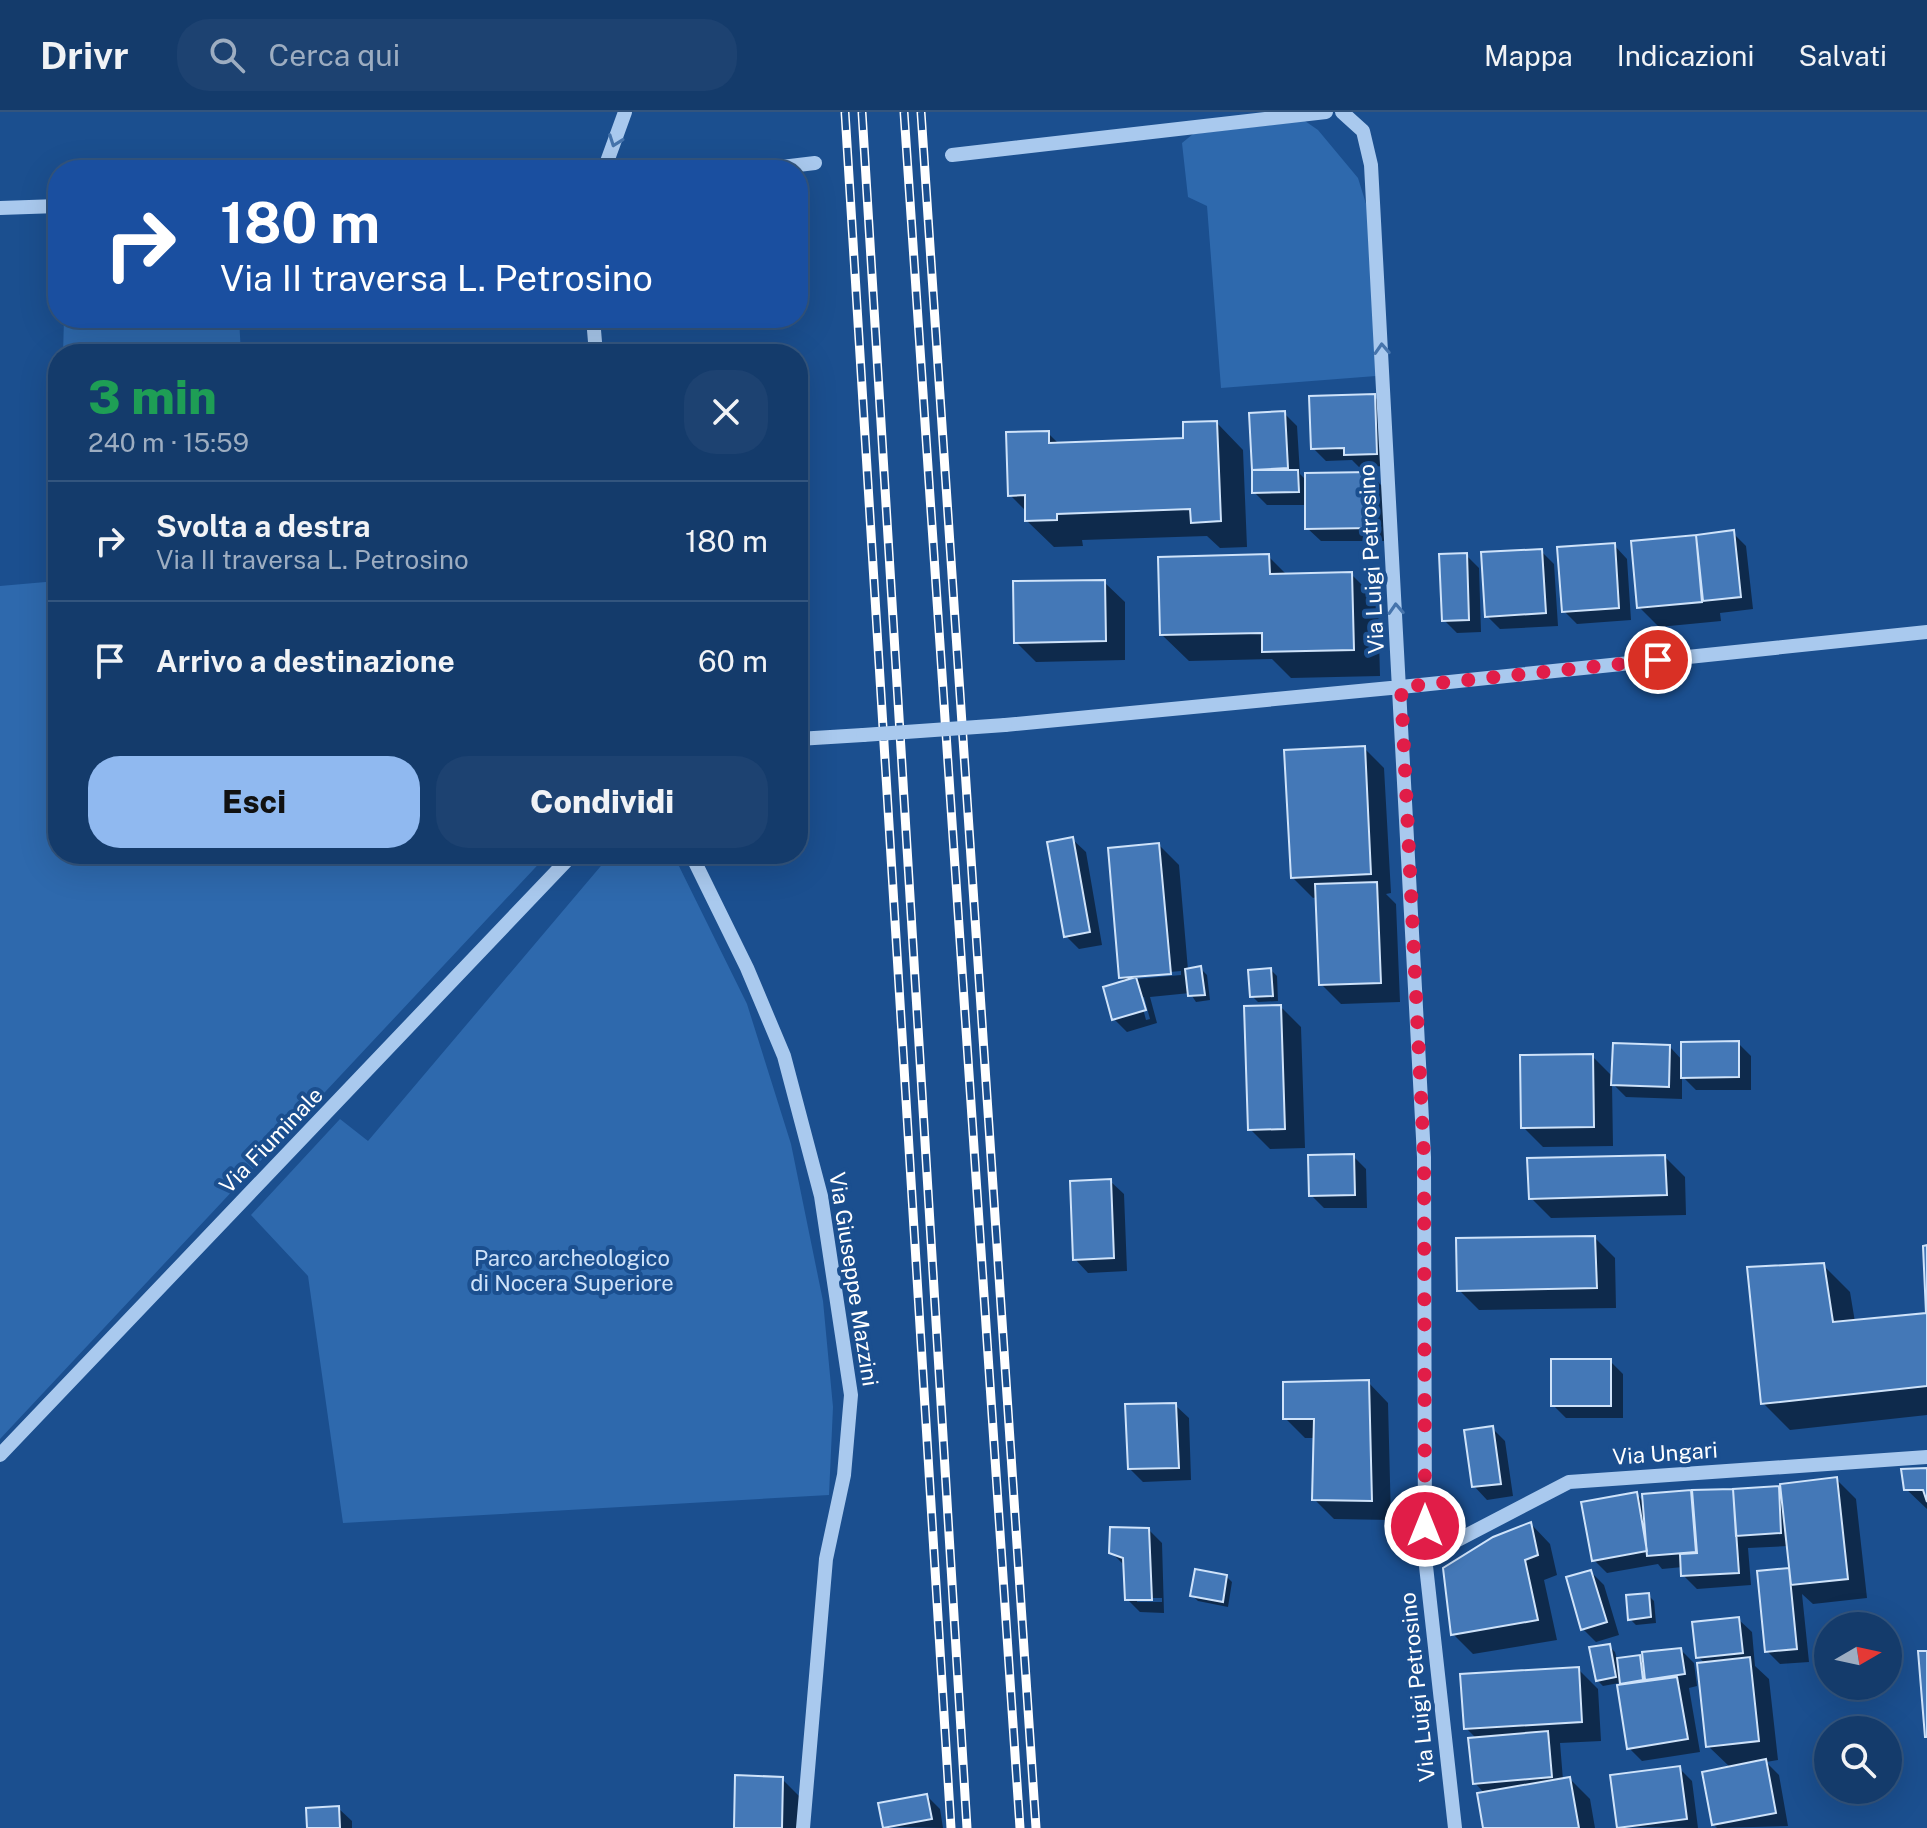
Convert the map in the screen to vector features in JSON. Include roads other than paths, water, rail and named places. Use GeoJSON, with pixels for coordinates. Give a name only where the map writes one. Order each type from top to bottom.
{"type":"FeatureCollection","features":[{"type":"Feature","properties":{"kind":"street"},"geometry":{"type":"LineString","coordinates":[[608,160],[625,112]]}},
{"type":"Feature","properties":{"kind":"street"},"geometry":{"type":"LineString","coordinates":[[952,155],[1326,112]]}},
{"type":"Feature","properties":{"kind":"street","name":"Via Luigi Petrosino"},"geometry":{"type":"LineString","coordinates":[[1342,112],[1363,131],[1371,165],[1424,1157],[1425,1557],[1455,1828]]}},
{"type":"Feature","properties":{"kind":"street"},"geometry":{"type":"LineString","coordinates":[[808,164],[815,163]]}},
{"type":"Feature","properties":{"kind":"street"},"geometry":{"type":"LineString","coordinates":[[0,208],[48,206]]}},
{"type":"Feature","properties":{"kind":"street"},"geometry":{"type":"LineString","coordinates":[[808,738],[1005,725],[1927,632]]}},
{"type":"Feature","properties":{"kind":"street","name":"Via Fiuminale"},"geometry":{"type":"LineString","coordinates":[[0,1455],[563,864]]}},
{"type":"Feature","properties":{"kind":"street","name":"Via Giuseppe Mazzini"},"geometry":{"type":"LineString","coordinates":[[696,864],[747,968],[784,1056],[821,1196],[851,1395],[844,1475],[826,1559],[803,1828]]}},
{"type":"Feature","properties":{"kind":"street","name":"Via Ungari"},"geometry":{"type":"LineString","coordinates":[[1425,1557],[1569,1482],[1927,1457]]}},
{"type":"Feature","properties":{"kind":"railway"},"geometry":{"type":"LineString","coordinates":[[845,112],[951,1828]]}},
{"type":"Feature","properties":{"kind":"railway"},"geometry":{"type":"LineString","coordinates":[[862,112],[967,1828]]}},
{"type":"Feature","properties":{"kind":"railway"},"geometry":{"type":"LineString","coordinates":[[904,112],[1020,1828]]}},
{"type":"Feature","properties":{"kind":"railway"},"geometry":{"type":"LineString","coordinates":[[921,112],[1036,1828]]}},
{"type":"Feature","properties":{"kind":"park label","name":"Parco archeologico di Nocera Superiore"},"geometry":{"type":"Point","coordinates":[572,1270]}}]}
